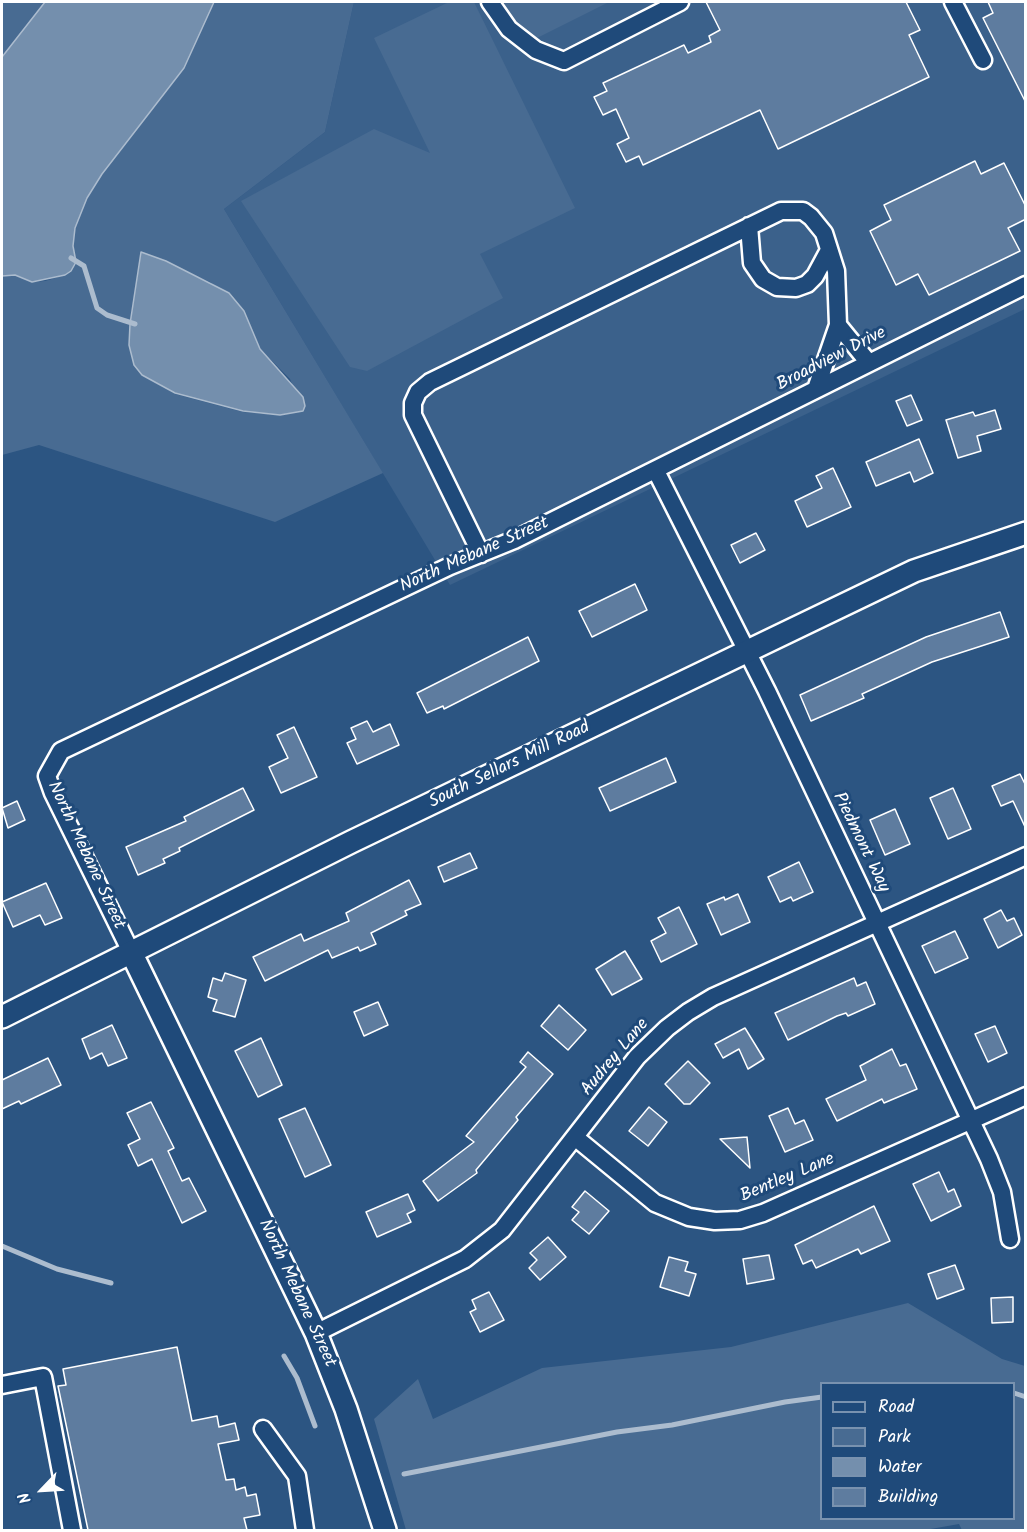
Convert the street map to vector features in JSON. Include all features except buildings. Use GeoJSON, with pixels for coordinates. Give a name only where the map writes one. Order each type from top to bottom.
{"type":"FeatureCollection","features":[{"type":"Feature","properties":{"kind":"main road","name":"South Sellars Mill Road"},"geometry":{"type":"LineString","coordinates":[[2,1017],[746,651],[915,571],[1026,533]]}},
{"type":"Feature","properties":{"kind":"main road","name":"North Mebane Street"},"geometry":{"type":"LineString","coordinates":[[131,952],[316,1333],[346,1409],[385,1530]]}},
{"type":"Feature","properties":{"kind":"street"},"geometry":{"type":"LineString","coordinates":[[490,2],[509,29],[536,50],[564,61],[680,2]]}},
{"type":"Feature","properties":{"kind":"street"},"geometry":{"type":"LineString","coordinates":[[953,2],[984,60]]}},
{"type":"Feature","properties":{"kind":"street"},"geometry":{"type":"LineString","coordinates":[[481,554],[413,415],[413,403],[418,392],[430,382],[781,211],[803,212],[824,233],[836,271],[838,325],[816,389]]}},
{"type":"Feature","properties":{"kind":"street"},"geometry":{"type":"LineString","coordinates":[[749,226],[752,263],[763,279],[777,287],[796,288],[807,284],[815,276],[829,250]]}},
{"type":"Feature","properties":{"kind":"street","name":"Broadview Drive"},"geometry":{"type":"LineString","coordinates":[[656,471],[1026,285]]}},
{"type":"Feature","properties":{"kind":"street"},"geometry":{"type":"LineString","coordinates":[[838,325],[869,363]]}},
{"type":"Feature","properties":{"kind":"street","name":"North Mebane Street"},"geometry":{"type":"LineString","coordinates":[[131,952],[53,793],[47,776],[61,751],[656,471]]}},
{"type":"Feature","properties":{"kind":"street","name":"Piedmont Way"},"geometry":{"type":"LineString","coordinates":[[656,471],[746,651],[971,1120],[1002,1192],[1010,1239]]}},
{"type":"Feature","properties":{"kind":"street","name":"Audrey Lane"},"geometry":{"type":"LineString","coordinates":[[316,1333],[465,1259],[502,1230],[637,1057],[667,1028],[688,1012],[713,997],[1026,856]]}},
{"type":"Feature","properties":{"kind":"street","name":"Bentley Lane"},"geometry":{"type":"LineString","coordinates":[[576,1138],[655,1203],[689,1217],[715,1221],[740,1220],[763,1214],[1026,1096]]}},
{"type":"Feature","properties":{"kind":"street"},"geometry":{"type":"LineString","coordinates":[[2,1385],[43,1377],[72,1530]]}},
{"type":"Feature","properties":{"kind":"street"},"geometry":{"type":"LineString","coordinates":[[263,1429],[297,1476],[305,1530]]}},
{"type":"Feature","properties":{"kind":"shaded area"},"geometry":{"type":"Polygon","coordinates":[[[354,2],[1025,2],[1025,309],[450,585],[224,209],[325,132],[354,2]]]}},
{"type":"Feature","properties":{"kind":"green space"},"geometry":{"type":"Polygon","coordinates":[[[2,2],[45,2],[2,57],[2,2]]]}},
{"type":"Feature","properties":{"kind":"green space"},"geometry":{"type":"Polygon","coordinates":[[[214,2],[354,2],[325,132],[224,209],[383,473],[275,522],[39,445],[2,455],[2,276],[15,275],[32,282],[65,275],[76,262],[73,246],[75,228],[87,198],[102,174],[184,68],[214,2]],[[141,252],[129,345],[142,375],[175,394],[243,412],[280,415],[303,411],[290,379],[260,349],[244,311],[210,282],[141,252]]]}},
{"type":"Feature","properties":{"kind":"green space"},"geometry":{"type":"Polygon","coordinates":[[[449,2],[474,2],[575,208],[480,254],[503,298],[367,371],[350,367],[241,201],[374,129],[430,153],[374,38],[449,2]]]}},
{"type":"Feature","properties":{"kind":"green space"},"geometry":{"type":"Polygon","coordinates":[[[500,2],[609,2],[537,38],[521,29],[500,2]]]}},
{"type":"Feature","properties":{"kind":"green space"},"geometry":{"type":"Polygon","coordinates":[[[908,1303],[1002,1359],[1025,1366],[1025,1530],[962,1530],[959,1524],[925,1530],[406,1530],[374,1419],[418,1379],[433,1419],[542,1368],[731,1347],[908,1303]]]}},
{"type":"Feature","properties":{"kind":"water"},"geometry":{"type":"Polygon","coordinates":[[[45,2],[214,2],[184,68],[102,174],[87,198],[75,228],[73,246],[76,262],[71,271],[65,275],[32,282],[15,275],[2,276],[2,57],[45,2]]]}},
{"type":"Feature","properties":{"kind":"water"},"geometry":{"type":"Polygon","coordinates":[[[141,252],[166,261],[229,293],[244,311],[260,349],[303,397],[305,406],[303,411],[280,415],[243,411],[175,393],[142,375],[134,365],[129,345],[141,252]]]}},
{"type":"Feature","properties":{"kind":"waterway"},"geometry":{"type":"LineString","coordinates":[[71,258],[84,266],[97,308],[107,315],[135,324]]}},
{"type":"Feature","properties":{"kind":"waterway"},"geometry":{"type":"LineString","coordinates":[[2,1246],[57,1269],[111,1283]]}},
{"type":"Feature","properties":{"kind":"waterway"},"geometry":{"type":"LineString","coordinates":[[284,1356],[297,1378],[315,1426]]}},
{"type":"Feature","properties":{"kind":"waterway"},"geometry":{"type":"LineString","coordinates":[[1015,1393],[1026,1397]]}},
{"type":"Feature","properties":{"kind":"waterway"},"geometry":{"type":"LineString","coordinates":[[404,1474],[617,1432],[672,1425],[820,1397]]}}]}
